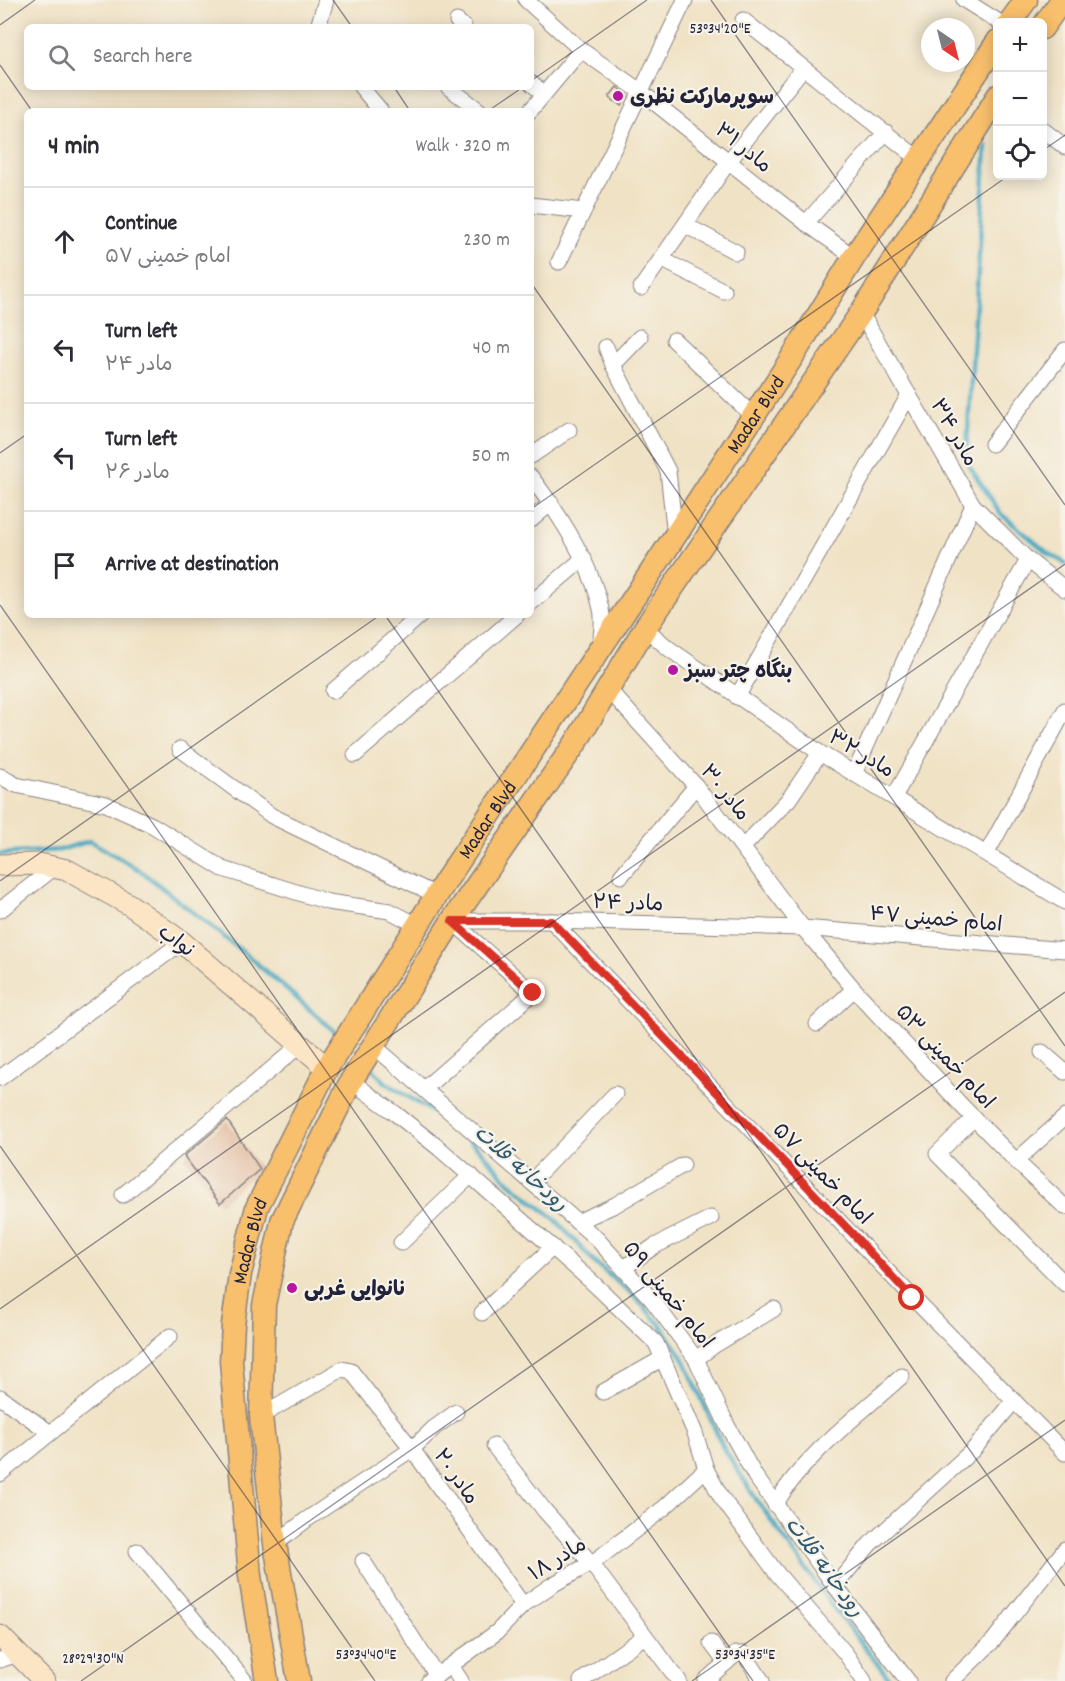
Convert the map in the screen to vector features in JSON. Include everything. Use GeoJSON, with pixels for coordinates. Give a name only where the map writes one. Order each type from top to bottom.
{"type":"FeatureCollection","features":[{"type":"Feature","properties":{"kind":"main road"},"geometry":{"type":"LineString","coordinates":[[1013,18],[1026,0]]}},
{"type":"Feature","properties":{"kind":"main road"},"geometry":{"type":"LineString","coordinates":[[1047,21],[1062,0]]}},
{"type":"Feature","properties":{"kind":"main road","name":"Madar Blvd"},"geometry":{"type":"LineString","coordinates":[[267,1681],[250,1576],[231,1360],[240,1274],[257,1208],[347,1035],[436,896],[793,356],[854,257],[993,49]]}},
{"type":"Feature","properties":{"kind":"main road","name":"Madar Blvd"},"geometry":{"type":"LineString","coordinates":[[299,1681],[275,1544],[261,1416],[264,1305],[282,1221],[354,1077],[452,921],[575,744],[645,628],[861,313],[993,104]]}},
{"type":"Feature","properties":{"kind":"main road"},"geometry":{"type":"LineString","coordinates":[[549,726],[575,744]]}},
{"type":"Feature","properties":{"kind":"street"},"geometry":{"type":"LineString","coordinates":[[319,24],[326,0]]}},
{"type":"Feature","properties":{"kind":"street","name":"مادر ۳۱"},"geometry":{"type":"LineString","coordinates":[[526,0],[581,50],[640,91],[806,223],[854,257]]}},
{"type":"Feature","properties":{"kind":"street"},"geometry":{"type":"LineString","coordinates":[[559,262],[685,0]]}},
{"type":"Feature","properties":{"kind":"street"},"geometry":{"type":"LineString","coordinates":[[964,0],[993,18]]}},
{"type":"Feature","properties":{"kind":"street"},"geometry":{"type":"LineString","coordinates":[[743,20],[920,160]]}},
{"type":"Feature","properties":{"kind":"street"},"geometry":{"type":"LineString","coordinates":[[532,108],[581,50]]}},
{"type":"Feature","properties":{"kind":"street"},"geometry":{"type":"LineString","coordinates":[[641,288],[729,161],[803,68]]}},
{"type":"Feature","properties":{"kind":"street"},"geometry":{"type":"LineString","coordinates":[[534,86],[544,94]]}},
{"type":"Feature","properties":{"kind":"street"},"geometry":{"type":"LineString","coordinates":[[364,90],[378,108]]}},
{"type":"Feature","properties":{"kind":"street"},"geometry":{"type":"LineString","coordinates":[[452,90],[476,108]]}},
{"type":"Feature","properties":{"kind":"street"},"geometry":{"type":"LineString","coordinates":[[806,223],[886,132]]}},
{"type":"Feature","properties":{"kind":"street"},"geometry":{"type":"LineString","coordinates":[[1047,133],[1065,147]]}},
{"type":"Feature","properties":{"kind":"street"},"geometry":{"type":"LineString","coordinates":[[534,205],[583,211]]}},
{"type":"Feature","properties":{"kind":"street"},"geometry":{"type":"LineString","coordinates":[[685,225],[736,252]]}},
{"type":"Feature","properties":{"kind":"street"},"geometry":{"type":"LineString","coordinates":[[661,259],[724,291]]}},
{"type":"Feature","properties":{"kind":"street","name":"مادر ۳۴"},"geometry":{"type":"LineString","coordinates":[[861,313],[973,505],[1028,560],[1065,589]]}},
{"type":"Feature","properties":{"kind":"street"},"geometry":{"type":"LineString","coordinates":[[613,365],[640,337]]}},
{"type":"Feature","properties":{"kind":"street"},"geometry":{"type":"LineString","coordinates":[[674,340],[753,416]]}},
{"type":"Feature","properties":{"kind":"street"},"geometry":{"type":"LineString","coordinates":[[606,348],[668,471],[675,536]]}},
{"type":"Feature","properties":{"kind":"street"},"geometry":{"type":"LineString","coordinates":[[992,444],[1065,350]]}},
{"type":"Feature","properties":{"kind":"street"},"geometry":{"type":"LineString","coordinates":[[737,696],[909,395]]}},
{"type":"Feature","properties":{"kind":"street"},"geometry":{"type":"LineString","coordinates":[[534,454],[569,430]]}},
{"type":"Feature","properties":{"kind":"street"},"geometry":{"type":"LineString","coordinates":[[534,481],[551,502],[584,558],[602,611],[600,647]]}},
{"type":"Feature","properties":{"kind":"street"},"geometry":{"type":"LineString","coordinates":[[534,517],[551,502]]}},
{"type":"Feature","properties":{"kind":"street"},"geometry":{"type":"LineString","coordinates":[[854,774],[973,505]]}},
{"type":"Feature","properties":{"kind":"street"},"geometry":{"type":"LineString","coordinates":[[534,600],[584,558]]}},
{"type":"Feature","properties":{"kind":"street"},"geometry":{"type":"LineString","coordinates":[[894,797],[1028,560]]}},
{"type":"Feature","properties":{"kind":"street"},"geometry":{"type":"LineString","coordinates":[[333,691],[418,618]]}},
{"type":"Feature","properties":{"kind":"street"},"geometry":{"type":"LineString","coordinates":[[355,754],[514,618]]}},
{"type":"Feature","properties":{"kind":"street","name":"مادر ۳۲"},"geometry":{"type":"LineString","coordinates":[[645,628],[668,648],[820,753],[1065,902]]}},
{"type":"Feature","properties":{"kind":"street","name":"مادر ۳۰"},"geometry":{"type":"LineString","coordinates":[[608,689],[696,786],[803,928]]}},
{"type":"Feature","properties":{"kind":"street"},"geometry":{"type":"LineString","coordinates":[[987,853],[1065,710]]}},
{"type":"Feature","properties":{"kind":"street"},"geometry":{"type":"LineString","coordinates":[[180,749],[272,816],[436,896]]}},
{"type":"Feature","properties":{"kind":"street"},"geometry":{"type":"LineString","coordinates":[[743,847],[789,799],[820,753]]}},
{"type":"Feature","properties":{"kind":"street"},"geometry":{"type":"LineString","coordinates":[[0,776],[16,785],[106,804],[152,825],[223,869],[328,902],[390,911],[417,925]]}},
{"type":"Feature","properties":{"kind":"street"},"geometry":{"type":"LineString","coordinates":[[621,876],[696,786]]}},
{"type":"Feature","properties":{"kind":"street","name":"نواب"},"geometry":{"type":"LineString","coordinates":[[0,865],[39,864],[67,870],[130,906],[182,942],[300,1045],[331,1063]]}},
{"type":"Feature","properties":{"kind":"street"},"geometry":{"type":"LineString","coordinates":[[0,910],[55,867]]}},
{"type":"Feature","properties":{"kind":"street"},"geometry":{"type":"LineString","coordinates":[[424,1088],[533,993],[452,921]]}},
{"type":"Feature","properties":{"kind":"street","name":"مادر ۲۴"},"geometry":{"type":"LineString","coordinates":[[452,921],[552,921],[803,928]]}},
{"type":"Feature","properties":{"kind":"street","name":"امام خمینی ۵۷"},"geometry":{"type":"LineString","coordinates":[[552,921],[912,1298],[1065,1453]]}},
{"type":"Feature","properties":{"kind":"street","name":"امام خمینی ۴۷"},"geometry":{"type":"LineString","coordinates":[[803,928],[1065,950]]}},
{"type":"Feature","properties":{"kind":"street","name":"امام خمینی ۵۳"},"geometry":{"type":"LineString","coordinates":[[803,928],[854,989],[974,1118],[1065,1207]]}},
{"type":"Feature","properties":{"kind":"street"},"geometry":{"type":"LineString","coordinates":[[0,1078],[182,942]]}},
{"type":"Feature","properties":{"kind":"street"},"geometry":{"type":"LineString","coordinates":[[817,1024],[854,989]]}},
{"type":"Feature","properties":{"kind":"street"},"geometry":{"type":"LineString","coordinates":[[123,1195],[300,1045]]}},
{"type":"Feature","properties":{"kind":"street","name":"امام خمینی ۵۹"},"geometry":{"type":"LineString","coordinates":[[371,1050],[424,1088],[532,1181],[597,1239],[653,1301],[696,1359],[727,1425],[755,1476],[908,1681]]}},
{"type":"Feature","properties":{"kind":"street"},"geometry":{"type":"LineString","coordinates":[[1042,1052],[1065,1072]]}},
{"type":"Feature","properties":{"kind":"street","name":"امام خمینی ۵۹"},"geometry":{"type":"LineString","coordinates":[[354,1077],[553,1247],[656,1343],[695,1433],[706,1469],[721,1497],[775,1571],[846,1654],[864,1681]]}},
{"type":"Feature","properties":{"kind":"street"},"geometry":{"type":"LineString","coordinates":[[532,1181],[615,1094]]}},
{"type":"Feature","properties":{"kind":"street"},"geometry":{"type":"LineString","coordinates":[[1016,1161],[1065,1117]]}},
{"type":"Feature","properties":{"kind":"street"},"geometry":{"type":"LineString","coordinates":[[974,1118],[937,1154],[1065,1284]]}},
{"type":"Feature","properties":{"kind":"street"},"geometry":{"type":"LineString","coordinates":[[577,1222],[615,1205],[683,1165]]}},
{"type":"Feature","properties":{"kind":"street"},"geometry":{"type":"LineString","coordinates":[[401,1243],[471,1176]]}},
{"type":"Feature","properties":{"kind":"street"},"geometry":{"type":"LineString","coordinates":[[624,1268],[653,1247],[711,1218]]}},
{"type":"Feature","properties":{"kind":"street"},"geometry":{"type":"LineString","coordinates":[[482,1313],[553,1247]]}},
{"type":"Feature","properties":{"kind":"street"},"geometry":{"type":"LineString","coordinates":[[696,1359],[774,1309]]}},
{"type":"Feature","properties":{"kind":"street"},"geometry":{"type":"LineString","coordinates":[[0,1473],[170,1336]]}},
{"type":"Feature","properties":{"kind":"street"},"geometry":{"type":"LineString","coordinates":[[603,1392],[663,1358]]}},
{"type":"Feature","properties":{"kind":"street"},"geometry":{"type":"LineString","coordinates":[[261,1416],[342,1370],[351,1371],[412,1449],[434,1428],[456,1412]]}},
{"type":"Feature","properties":{"kind":"street"},"geometry":{"type":"LineString","coordinates":[[775,1505],[788,1483],[827,1443],[902,1376]]}},
{"type":"Feature","properties":{"kind":"street"},"geometry":{"type":"LineString","coordinates":[[0,1397],[49,1432]]}},
{"type":"Feature","properties":{"kind":"street"},"geometry":{"type":"LineString","coordinates":[[835,1586],[870,1544],[974,1449],[1014,1401]]}},
{"type":"Feature","properties":{"kind":"street"},"geometry":{"type":"LineString","coordinates":[[494,1446],[545,1511],[591,1563],[679,1681]]}},
{"type":"Feature","properties":{"kind":"street","name":"مادر ۲۰"},"geometry":{"type":"LineString","coordinates":[[275,1544],[306,1520],[412,1449],[523,1605]]}},
{"type":"Feature","properties":{"kind":"street","name":"مادر ۱۸"},"geometry":{"type":"LineString","coordinates":[[433,1678],[496,1632],[523,1605],[591,1563],[664,1508],[706,1469]]}},
{"type":"Feature","properties":{"kind":"street"},"geometry":{"type":"LineString","coordinates":[[952,1681],[993,1641],[1065,1549]]}},
{"type":"Feature","properties":{"kind":"street"},"geometry":{"type":"LineString","coordinates":[[137,1551],[245,1681]]}},
{"type":"Feature","properties":{"kind":"street"},"geometry":{"type":"LineString","coordinates":[[363,1561],[433,1678]]}},
{"type":"Feature","properties":{"kind":"street"},"geometry":{"type":"LineString","coordinates":[[0,1636],[9,1657],[44,1681]]}},
{"type":"Feature","properties":{"kind":"street"},"geometry":{"type":"LineString","coordinates":[[581,1681],[645,1636]]}},
{"type":"Feature","properties":{"kind":"street"},"geometry":{"type":"LineString","coordinates":[[711,1643],[726,1663]]}},
{"type":"Feature","properties":{"kind":"street"},"geometry":{"type":"LineString","coordinates":[[705,1681],[736,1654],[744,1654],[762,1681]]}},
{"type":"Feature","properties":{"kind":"street"},"geometry":{"type":"LineString","coordinates":[[451,1666],[461,1681]]}},
{"type":"Feature","properties":{"kind":"building","name":"سوپرمارکت نظری"},"geometry":{"type":"Polygon","coordinates":[[[617,87],[627,95],[621,106],[609,97],[617,87]]]}},
{"type":"Feature","properties":{"kind":"building"},"geometry":{"type":"Polygon","coordinates":[[[227,1120],[260,1169],[220,1204],[184,1156],[227,1120]]]}},
{"type":"Feature","properties":{"kind":"waterway"},"geometry":{"type":"LineString","coordinates":[[986,145],[966,461],[1001,514],[1048,553],[1065,563]]}},
{"type":"Feature","properties":{"kind":"waterway","name":"رودخانه قلات"},"geometry":{"type":"LineString","coordinates":[[0,854],[60,850],[90,841],[141,871],[248,956],[339,1035]]}},
{"type":"Feature","properties":{"kind":"waterway","name":"رودخانه قلات"},"geometry":{"type":"LineString","coordinates":[[368,1064],[385,1082],[447,1121],[480,1150],[509,1182],[555,1219],[595,1263],[630,1292],[661,1325],[684,1359],[723,1447],[756,1499],[830,1603],[891,1681]]}},
{"type":"Feature","properties":{"kind":"place","name":"سوپرمارکت نظری"},"geometry":{"type":"Point","coordinates":[618,96]}},
{"type":"Feature","properties":{"kind":"place","name":"بنگاه چتر سبز"},"geometry":{"type":"Point","coordinates":[673,670]}},
{"type":"Feature","properties":{"kind":"place","name":"نانوایی غربی"},"geometry":{"type":"Point","coordinates":[292,1288]}},
{"type":"Feature","properties":{"kind":"route"},"geometry":{"type":"LineString","coordinates":[[533,993],[452,921],[552,921],[912,1298]]}}]}
